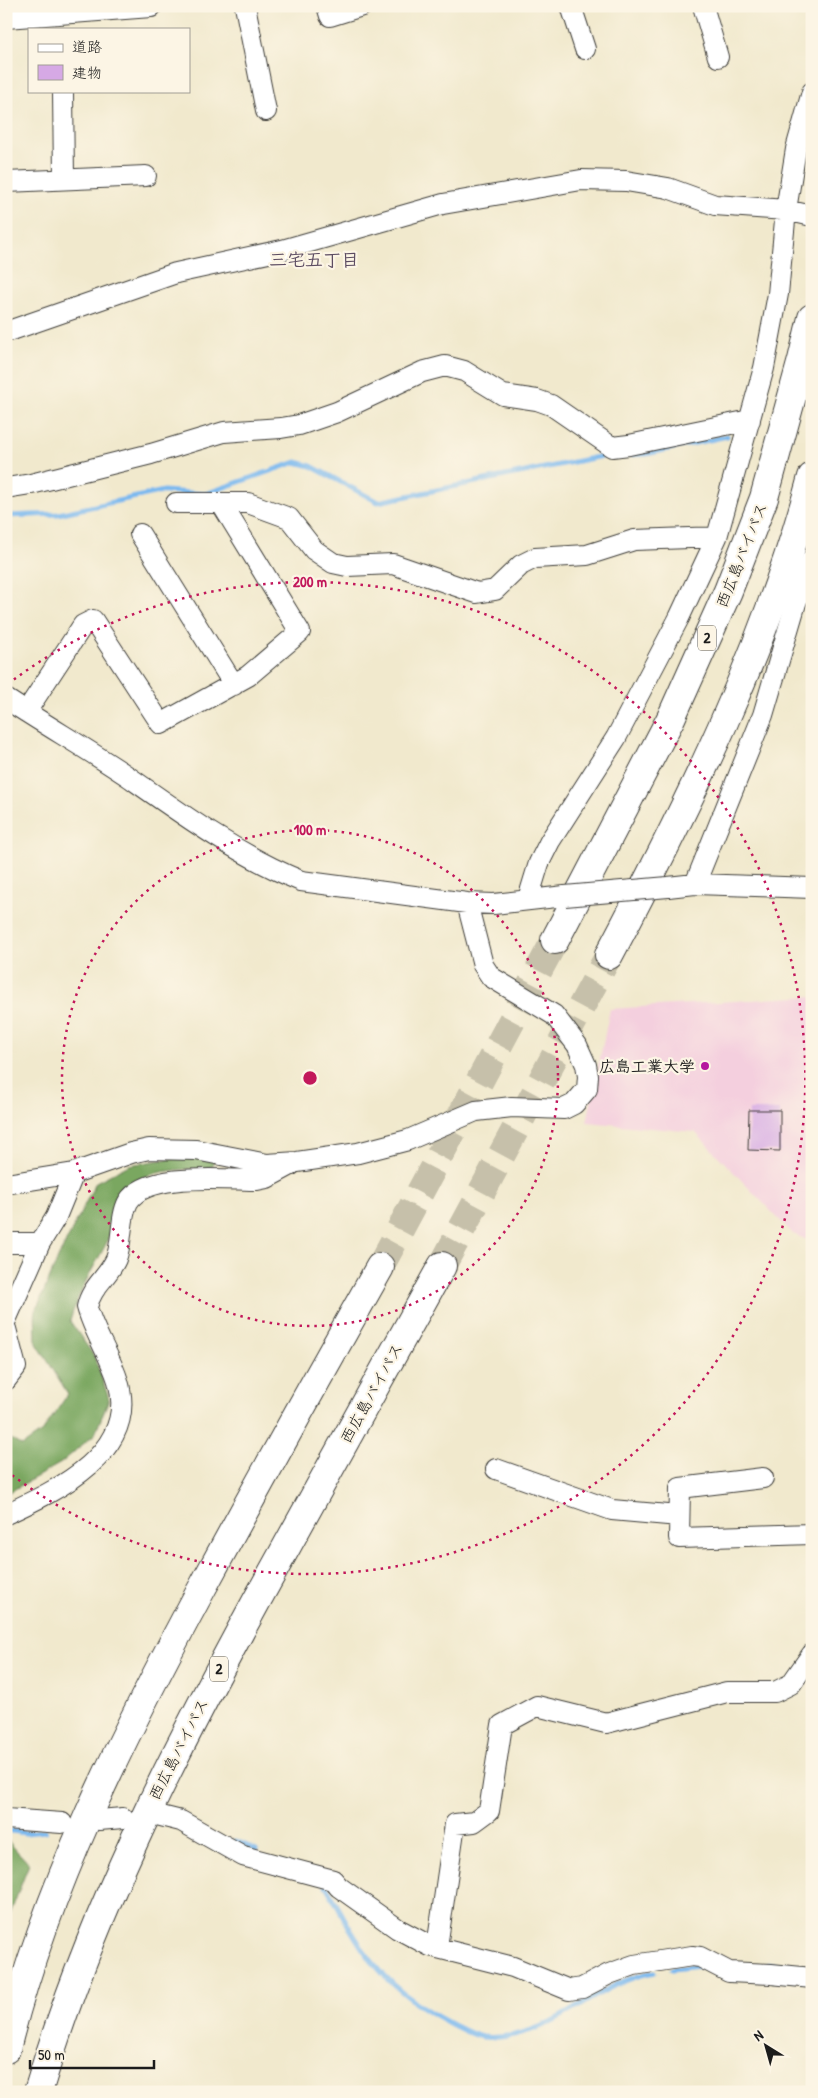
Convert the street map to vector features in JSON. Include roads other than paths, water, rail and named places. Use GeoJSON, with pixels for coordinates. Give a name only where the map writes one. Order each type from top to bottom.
{"type":"FeatureCollection","features":[{"type":"Feature","properties":{"kind":"highway","name":"西広島バイパス"},"geometry":{"type":"LineString","coordinates":[[555,940],[671,718],[728,591],[764,498],[812,318]]}},
{"type":"Feature","properties":{"kind":"highway"},"geometry":{"type":"LineString","coordinates":[[609,955],[677,826],[723,726],[766,622],[801,519],[812,477]]}},
{"type":"Feature","properties":{"kind":"highway","name":"西広島バイパス"},"geometry":{"type":"LineString","coordinates":[[38,2092],[53,2042],[92,1935],[136,1832],[196,1713],[442,1266]]}},
{"type":"Feature","properties":{"kind":"highway"},"geometry":{"type":"LineString","coordinates":[[6,2049],[49,1915],[97,1797],[138,1707],[277,1448],[380,1267]]}},
{"type":"Feature","properties":{"kind":"street"},"geometry":{"type":"LineString","coordinates":[[245,6],[266,111]]}},
{"type":"Feature","properties":{"kind":"street"},"geometry":{"type":"LineString","coordinates":[[327,6],[330,16],[362,6]]}},
{"type":"Feature","properties":{"kind":"street"},"geometry":{"type":"LineString","coordinates":[[571,6],[585,49]]}},
{"type":"Feature","properties":{"kind":"street"},"geometry":{"type":"LineString","coordinates":[[703,6],[718,57]]}},
{"type":"Feature","properties":{"kind":"street"},"geometry":{"type":"LineString","coordinates":[[6,18],[62,21],[151,7]]}},
{"type":"Feature","properties":{"kind":"street"},"geometry":{"type":"LineString","coordinates":[[63,92],[64,179]]}},
{"type":"Feature","properties":{"kind":"street"},"geometry":{"type":"LineString","coordinates":[[528,900],[539,863],[550,841],[616,738],[679,618],[717,537],[750,420],[778,294],[786,210],[796,149],[812,92]]}},
{"type":"Feature","properties":{"kind":"street"},"geometry":{"type":"LineString","coordinates":[[6,182],[18,183],[146,176]]}},
{"type":"Feature","properties":{"kind":"street"},"geometry":{"type":"LineString","coordinates":[[6,332],[176,273],[282,250],[443,204],[581,180],[626,181],[668,188],[715,205],[786,210],[812,216]]}},
{"type":"Feature","properties":{"kind":"street"},"geometry":{"type":"LineString","coordinates":[[6,488],[31,484],[151,454],[224,432],[299,425],[337,412],[422,372],[445,366],[464,371],[503,394],[537,400],[551,405],[612,447],[750,420]]}},
{"type":"Feature","properties":{"kind":"street"},"geometry":{"type":"LineString","coordinates":[[176,503],[248,503],[289,518],[314,550],[333,563],[347,566],[393,564],[477,593],[495,590],[521,565],[536,558],[587,555],[634,540],[717,537]]}},
{"type":"Feature","properties":{"kind":"street"},"geometry":{"type":"LineString","coordinates":[[26,712],[83,625],[93,620],[160,724],[248,676],[300,632],[221,503]]}},
{"type":"Feature","properties":{"kind":"street"},"geometry":{"type":"LineString","coordinates":[[140,534],[234,685]]}},
{"type":"Feature","properties":{"kind":"street"},"geometry":{"type":"LineString","coordinates":[[695,884],[763,715],[796,603],[812,559]]}},
{"type":"Feature","properties":{"kind":"street"},"geometry":{"type":"LineString","coordinates":[[6,700],[128,777],[176,811],[280,873],[302,881],[467,903],[494,904],[695,884],[812,888]]}},
{"type":"Feature","properties":{"kind":"street"},"geometry":{"type":"LineString","coordinates":[[6,1184],[74,1173],[131,1153],[172,1148],[222,1154],[266,1164],[297,1162],[358,1153],[408,1140],[438,1129],[476,1111],[512,1107],[564,1108],[574,1104],[587,1089],[586,1065],[577,1045],[561,1022],[542,1008],[491,977],[483,966],[467,903]]}},
{"type":"Feature","properties":{"kind":"street"},"geometry":{"type":"LineString","coordinates":[[6,1514],[55,1488],[89,1466],[105,1448],[116,1430],[120,1409],[118,1384],[87,1307],[94,1288],[116,1261],[129,1202],[141,1190],[156,1184],[178,1180],[257,1180],[267,1178],[297,1162]]}},
{"type":"Feature","properties":{"kind":"street"},"geometry":{"type":"LineString","coordinates":[[6,1320],[40,1243],[56,1217],[74,1173]]}},
{"type":"Feature","properties":{"kind":"street"},"geometry":{"type":"LineString","coordinates":[[6,1243],[40,1243]]}},
{"type":"Feature","properties":{"kind":"street"},"geometry":{"type":"LineString","coordinates":[[6,1329],[16,1367],[6,1380]]}},
{"type":"Feature","properties":{"kind":"street"},"geometry":{"type":"LineString","coordinates":[[496,1469],[612,1510],[679,1516]]}},
{"type":"Feature","properties":{"kind":"street"},"geometry":{"type":"LineString","coordinates":[[764,1478],[680,1488],[679,1538],[812,1534]]}},
{"type":"Feature","properties":{"kind":"street"},"geometry":{"type":"LineString","coordinates":[[437,1947],[454,1824],[474,1822],[489,1811],[502,1725],[536,1706],[606,1724],[727,1692],[775,1692],[791,1684],[812,1654]]}},
{"type":"Feature","properties":{"kind":"street"},"geometry":{"type":"LineString","coordinates":[[157,1815],[180,1821],[211,1840],[243,1856],[296,1872],[332,1880],[398,1928],[437,1947],[513,1966],[569,1990],[582,1988],[621,1968],[692,1956],[700,1957],[729,1972],[812,1978]]}},
{"type":"Feature","properties":{"kind":"street"},"geometry":{"type":"LineString","coordinates":[[99,1820],[123,1818]]}},
{"type":"Feature","properties":{"kind":"street"},"geometry":{"type":"LineString","coordinates":[[6,1819],[62,1823]]}},
{"type":"Feature","properties":{"kind":"waterway"},"geometry":{"type":"LineString","coordinates":[[626,455],[646,454],[727,436]]}},
{"type":"Feature","properties":{"kind":"waterway"},"geometry":{"type":"LineString","coordinates":[[6,516],[58,514],[164,491],[205,494],[296,462],[311,466],[378,502],[615,455]]}},
{"type":"Feature","properties":{"kind":"waterway"},"geometry":{"type":"LineString","coordinates":[[6,1830],[25,1833],[45,1831]]}},
{"type":"Feature","properties":{"kind":"waterway"},"geometry":{"type":"LineString","coordinates":[[236,1841],[256,1850]]}},
{"type":"Feature","properties":{"kind":"waterway"},"geometry":{"type":"LineString","coordinates":[[326,1886],[363,1949],[373,1963],[396,1987],[436,2016],[466,2032],[478,2036],[505,2037],[535,2029],[557,2019],[622,1982],[654,1972]]}},
{"type":"Feature","properties":{"kind":"waterway"},"geometry":{"type":"LineString","coordinates":[[769,1964],[808,1968]]}},
{"type":"Feature","properties":{"kind":"waterway"},"geometry":{"type":"LineString","coordinates":[[672,1969],[701,1966]]}},
{"type":"Feature","properties":{"kind":"tunnel"},"geometry":{"type":"LineString","coordinates":[[380,1267],[555,940]]}},
{"type":"Feature","properties":{"kind":"tunnel"},"geometry":{"type":"LineString","coordinates":[[442,1266],[609,955]]}},
{"type":"Feature","properties":{"kind":"place","name":"広島工業大学"},"geometry":{"type":"Point","coordinates":[705,1066]}},
{"type":"Feature","properties":{"kind":"district","name":"三宅五丁目"},"geometry":{"type":"Point","coordinates":[314,260]}}]}
